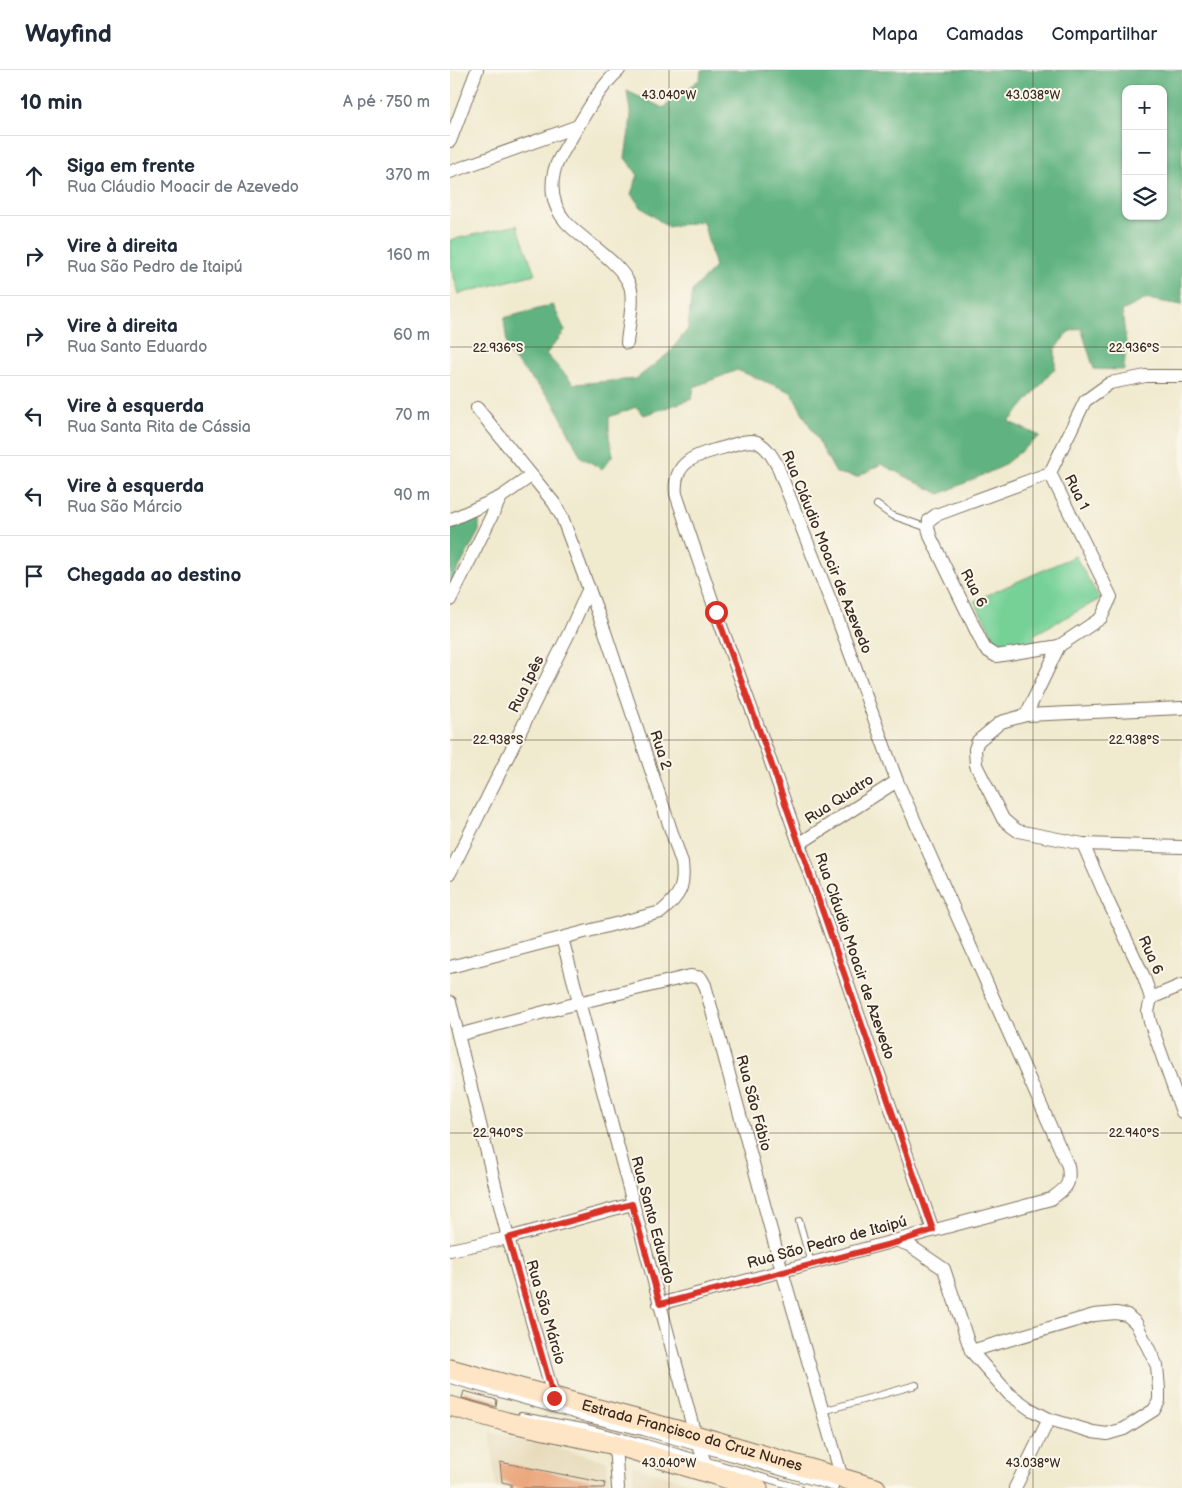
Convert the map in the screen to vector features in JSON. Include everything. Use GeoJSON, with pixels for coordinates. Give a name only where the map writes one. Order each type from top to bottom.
{"type":"FeatureCollection","features":[{"type":"Feature","properties":{"kind":"main road","name":"Estrada Francisco da Cruz Nunes"},"geometry":{"type":"LineString","coordinates":[[450,1369],[554,1398],[702,1454],[758,1488]]}},
{"type":"Feature","properties":{"kind":"main road","name":"Estrada Francisco da Cruz Nunes"},"geometry":{"type":"LineString","coordinates":[[450,1406],[507,1422],[615,1445],[702,1454],[838,1483],[876,1488]]}},
{"type":"Feature","properties":{"kind":"street"},"geometry":{"type":"LineString","coordinates":[[450,141],[477,70]]}},
{"type":"Feature","properties":{"kind":"street"},"geometry":{"type":"LineString","coordinates":[[619,70],[612,76],[578,126],[559,159],[554,173],[553,196],[555,208],[567,223],[617,268],[630,285],[631,302],[627,343]]}},
{"type":"Feature","properties":{"kind":"street"},"geometry":{"type":"LineString","coordinates":[[450,172],[578,126]]}},
{"type":"Feature","properties":{"kind":"street","name":"Rua 1"},"geometry":{"type":"LineString","coordinates":[[1059,646],[1101,618],[1111,598],[1050,473],[1084,401],[1110,384],[1146,376],[1182,376]]}},
{"type":"Feature","properties":{"kind":"street","name":"Rua 2"},"geometry":{"type":"LineString","coordinates":[[450,967],[662,912],[675,901],[680,893],[684,878],[682,863],[605,632],[562,517],[554,503],[478,408]]}},
{"type":"Feature","properties":{"kind":"street","name":"Rua Cláudio Moacir de Azevedo"},"geometry":{"type":"LineString","coordinates":[[933,1230],[676,494],[677,474],[686,463],[699,454],[749,441],[762,445],[769,451],[777,465],[835,611],[897,781],[1068,1166]]}},
{"type":"Feature","properties":{"kind":"street"},"geometry":{"type":"LineString","coordinates":[[928,528],[928,520],[936,515],[1050,473]]}},
{"type":"Feature","properties":{"kind":"street"},"geometry":{"type":"LineString","coordinates":[[450,520],[501,496],[531,476]]}},
{"type":"Feature","properties":{"kind":"street"},"geometry":{"type":"LineString","coordinates":[[450,600],[501,496]]}},
{"type":"Feature","properties":{"kind":"street","name":"Rua 6"},"geometry":{"type":"LineString","coordinates":[[928,528],[931,538],[985,649],[996,656],[1059,646]]}},
{"type":"Feature","properties":{"kind":"street","name":"Rua Ipês"},"geometry":{"type":"LineString","coordinates":[[450,873],[570,633],[589,588]]}},
{"type":"Feature","properties":{"kind":"street"},"geometry":{"type":"LineString","coordinates":[[1026,715],[1059,646]]}},
{"type":"Feature","properties":{"kind":"street"},"geometry":{"type":"LineString","coordinates":[[1182,708],[1026,715],[1001,722],[978,741],[975,749],[976,765],[1003,819],[1018,831],[1083,844],[1182,847]]}},
{"type":"Feature","properties":{"kind":"street","name":"Rua Quatro"},"geometry":{"type":"LineString","coordinates":[[798,844],[897,781]]}},
{"type":"Feature","properties":{"kind":"street","name":"Rua 6"},"geometry":{"type":"LineString","coordinates":[[1083,844],[1144,977],[1151,998]]}},
{"type":"Feature","properties":{"kind":"street","name":"Rua Santo Eduardo"},"geometry":{"type":"LineString","coordinates":[[562,938],[632,1204],[702,1454]]}},
{"type":"Feature","properties":{"kind":"street","name":"Rua São Fábio"},"geometry":{"type":"LineString","coordinates":[[458,1035],[690,976],[698,977],[703,981],[782,1271],[823,1411],[838,1483]]}},
{"type":"Feature","properties":{"kind":"street"},"geometry":{"type":"LineString","coordinates":[[1182,985],[1151,998],[1148,1012],[1182,1112]]}},
{"type":"Feature","properties":{"kind":"street","name":"Rua São Márcio"},"geometry":{"type":"LineString","coordinates":[[450,1002],[508,1238],[554,1398]]}},
{"type":"Feature","properties":{"kind":"street","name":"Rua São Pedro de Itaipú"},"geometry":{"type":"LineString","coordinates":[[660,1304],[811,1263],[898,1242],[933,1230],[1051,1199],[1065,1189],[1069,1182],[1068,1166]]}},
{"type":"Feature","properties":{"kind":"street"},"geometry":{"type":"LineString","coordinates":[[450,1250],[508,1238],[632,1204]]}},
{"type":"Feature","properties":{"kind":"street"},"geometry":{"type":"LineString","coordinates":[[898,1242],[909,1245],[944,1269],[971,1351],[1009,1394],[1030,1409],[1049,1420],[1107,1434],[1124,1430],[1154,1410],[1159,1401],[1157,1366],[1136,1323],[1127,1315],[1116,1313],[1094,1315],[971,1351]]}},
{"type":"Feature","properties":{"kind":"street"},"geometry":{"type":"LineString","coordinates":[[1015,1488],[1049,1420]]}},
{"type":"Feature","properties":{"kind":"street"},"geometry":{"type":"LineString","coordinates":[[615,1445],[618,1488]]}},
{"type":"Feature","properties":{"kind":"lane"},"geometry":{"type":"LineString","coordinates":[[877,505],[891,515],[928,528]]}},
{"type":"Feature","properties":{"kind":"lane"},"geometry":{"type":"LineString","coordinates":[[800,1221],[811,1263]]}},
{"type":"Feature","properties":{"kind":"lane"},"geometry":{"type":"LineString","coordinates":[[450,1380],[588,1420],[643,1432],[799,1488]]}},
{"type":"Feature","properties":{"kind":"lane"},"geometry":{"type":"LineString","coordinates":[[823,1411],[916,1384]]}},
{"type":"Feature","properties":{"kind":"lane"},"geometry":{"type":"LineString","coordinates":[[515,1414],[702,1454]]}},
{"type":"Feature","properties":{"kind":"shaded area"},"geometry":{"type":"Polygon","coordinates":[[[490,1432],[607,1461],[610,1488],[496,1488],[490,1432]]]}},
{"type":"Feature","properties":{"kind":"shaded area"},"geometry":{"type":"Polygon","coordinates":[[[633,1466],[703,1486],[702,1488],[634,1488],[633,1466]]]}},
{"type":"Feature","properties":{"kind":"green space"},"geometry":{"type":"Polygon","coordinates":[[[701,70],[1182,70],[1182,305],[1146,299],[1122,311],[1126,343],[1124,370],[1094,369],[1081,328],[1068,332],[1055,349],[1055,368],[1009,422],[1040,436],[1001,467],[940,494],[881,464],[857,477],[836,473],[791,392],[737,370],[694,387],[692,399],[644,415],[636,407],[609,417],[609,437],[613,455],[602,469],[581,457],[554,403],[508,353],[504,318],[553,305],[565,331],[546,354],[574,384],[636,379],[669,353],[688,329],[692,291],[715,267],[703,221],[668,227],[641,207],[631,194],[638,175],[625,158],[631,118],[627,91],[663,108],[700,79],[701,70]]]}},
{"type":"Feature","properties":{"kind":"green space"},"geometry":{"type":"Polygon","coordinates":[[[517,225],[535,274],[459,294],[450,264],[450,240],[517,225]]]}},
{"type":"Feature","properties":{"kind":"green space"},"geometry":{"type":"Polygon","coordinates":[[[479,516],[479,531],[450,584],[450,529],[479,516]]]}},
{"type":"Feature","properties":{"kind":"green space"},"geometry":{"type":"Polygon","coordinates":[[[1075,556],[1100,599],[1033,635],[1035,640],[1003,653],[974,601],[1075,556]]]}},
{"type":"Feature","properties":{"kind":"building"},"geometry":{"type":"Polygon","coordinates":[[[464,1391],[497,1400],[496,1407],[462,1398],[464,1391]]]}},
{"type":"Feature","properties":{"kind":"building"},"geometry":{"type":"Polygon","coordinates":[[[500,1462],[605,1483],[604,1488],[511,1488],[511,1484],[502,1482],[500,1462]]]}},
{"type":"Feature","properties":{"kind":"route"},"geometry":{"type":"LineString","coordinates":[[554,1398],[508,1238],[632,1204],[660,1304],[811,1263],[898,1242],[933,1230],[768,754],[716,612]]}}]}
